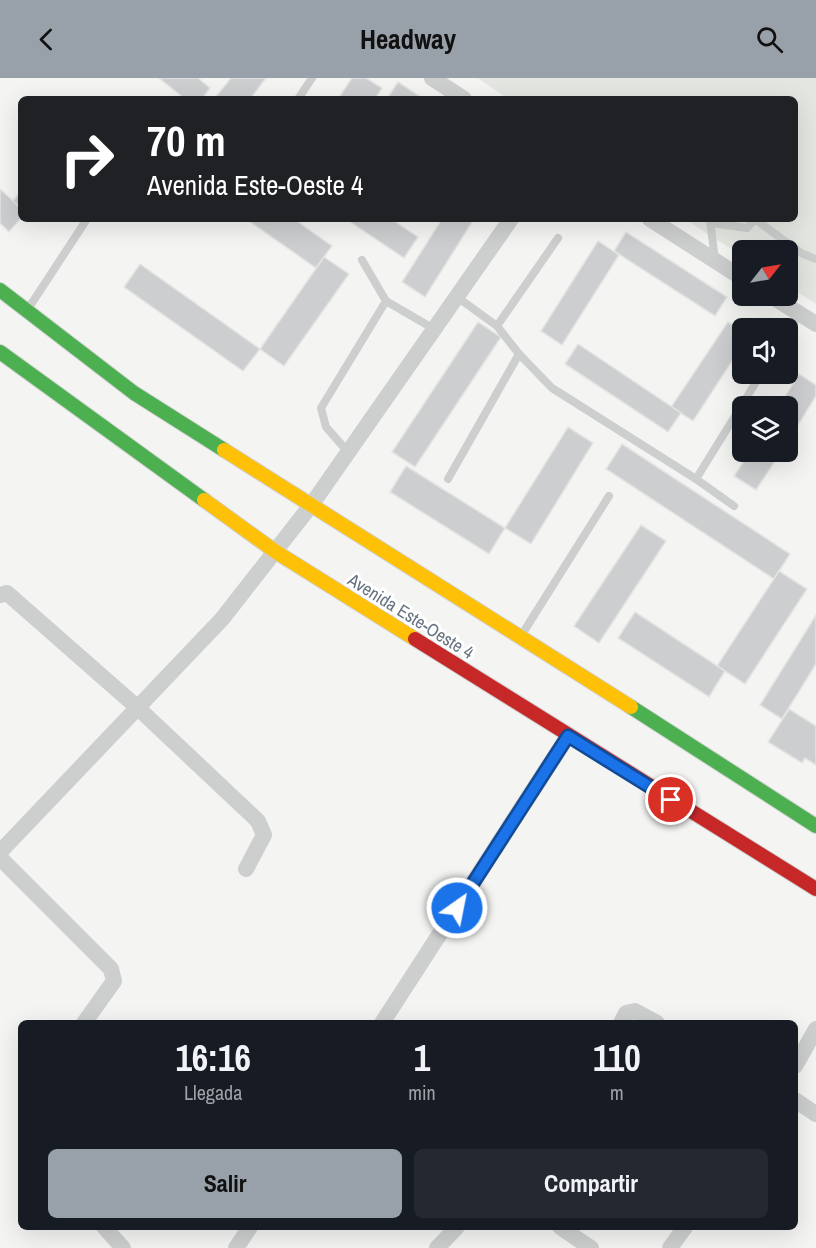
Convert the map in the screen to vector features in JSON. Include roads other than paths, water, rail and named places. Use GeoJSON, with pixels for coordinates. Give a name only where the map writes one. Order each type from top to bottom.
{"type":"FeatureCollection","features":[{"type":"Feature","properties":{"kind":"main road"},"geometry":{"type":"LineString","coordinates":[[0,290],[134,393],[521,636],[816,826]]}},
{"type":"Feature","properties":{"kind":"main road","name":"Avenida Este-Oeste 4"},"geometry":{"type":"LineString","coordinates":[[0,352],[276,552],[816,890]]}},
{"type":"Feature","properties":{"kind":"street"},"geometry":{"type":"LineString","coordinates":[[432,78],[459,96]]}},
{"type":"Feature","properties":{"kind":"street"},"geometry":{"type":"LineString","coordinates":[[0,852],[222,619],[312,504],[509,222]]}},
{"type":"Feature","properties":{"kind":"street"},"geometry":{"type":"LineString","coordinates":[[655,222],[732,271]]}},
{"type":"Feature","properties":{"kind":"street"},"geometry":{"type":"LineString","coordinates":[[787,306],[816,324]]}},
{"type":"Feature","properties":{"kind":"street"},"geometry":{"type":"LineString","coordinates":[[0,595],[7,593],[138,708],[258,821],[264,835],[246,869]]}},
{"type":"Feature","properties":{"kind":"street"},"geometry":{"type":"LineString","coordinates":[[384,1020],[568,736]]}},
{"type":"Feature","properties":{"kind":"street"},"geometry":{"type":"LineString","coordinates":[[0,858],[111,969],[114,981],[86,1020]]}},
{"type":"Feature","properties":{"kind":"street"},"geometry":{"type":"LineString","coordinates":[[622,1020],[626,1013],[635,1011],[652,1020]]}},
{"type":"Feature","properties":{"kind":"street"},"geometry":{"type":"LineString","coordinates":[[798,1061],[816,1029]]}},
{"type":"Feature","properties":{"kind":"street"},"geometry":{"type":"LineString","coordinates":[[798,1102],[816,1114]]}},
{"type":"Feature","properties":{"kind":"street"},"geometry":{"type":"LineString","coordinates":[[107,1230],[123,1248]]}},
{"type":"Feature","properties":{"kind":"street"},"geometry":{"type":"LineString","coordinates":[[236,1248],[248,1230]]}},
{"type":"Feature","properties":{"kind":"street"},"geometry":{"type":"LineString","coordinates":[[437,1248],[454,1230]]}},
{"type":"Feature","properties":{"kind":"street"},"geometry":{"type":"LineString","coordinates":[[564,1230],[591,1248]]}},
{"type":"Feature","properties":{"kind":"street"},"geometry":{"type":"LineString","coordinates":[[670,1248],[683,1230]]}},
{"type":"Feature","properties":{"kind":"lane"},"geometry":{"type":"LineString","coordinates":[[300,96],[312,78]]}},
{"type":"Feature","properties":{"kind":"lane"},"geometry":{"type":"LineString","coordinates":[[27,311],[85,222]]}},
{"type":"Feature","properties":{"kind":"lane"},"geometry":{"type":"LineString","coordinates":[[711,222],[716,261]]}},
{"type":"Feature","properties":{"kind":"lane"},"geometry":{"type":"LineString","coordinates":[[716,222],[747,228],[752,222]]}},
{"type":"Feature","properties":{"kind":"lane"},"geometry":{"type":"LineString","coordinates":[[759,222],[801,253],[816,259]]}},
{"type":"Feature","properties":{"kind":"lane"},"geometry":{"type":"LineString","coordinates":[[496,326],[558,238]]}},
{"type":"Feature","properties":{"kind":"lane"},"geometry":{"type":"LineString","coordinates":[[362,260],[386,302],[434,329]]}},
{"type":"Feature","properties":{"kind":"lane"},"geometry":{"type":"LineString","coordinates":[[457,297],[496,326],[552,388],[696,479],[734,506]]}},
{"type":"Feature","properties":{"kind":"lane"},"geometry":{"type":"LineString","coordinates":[[348,452],[326,427],[321,408],[386,302]]}},
{"type":"Feature","properties":{"kind":"lane"},"geometry":{"type":"LineString","coordinates":[[796,318],[799,313]]}},
{"type":"Feature","properties":{"kind":"lane"},"geometry":{"type":"LineString","coordinates":[[448,479],[519,354]]}},
{"type":"Feature","properties":{"kind":"lane"},"geometry":{"type":"LineString","coordinates":[[696,479],[755,384]]}},
{"type":"Feature","properties":{"kind":"lane"},"geometry":{"type":"LineString","coordinates":[[521,636],[609,496]]}}]}
